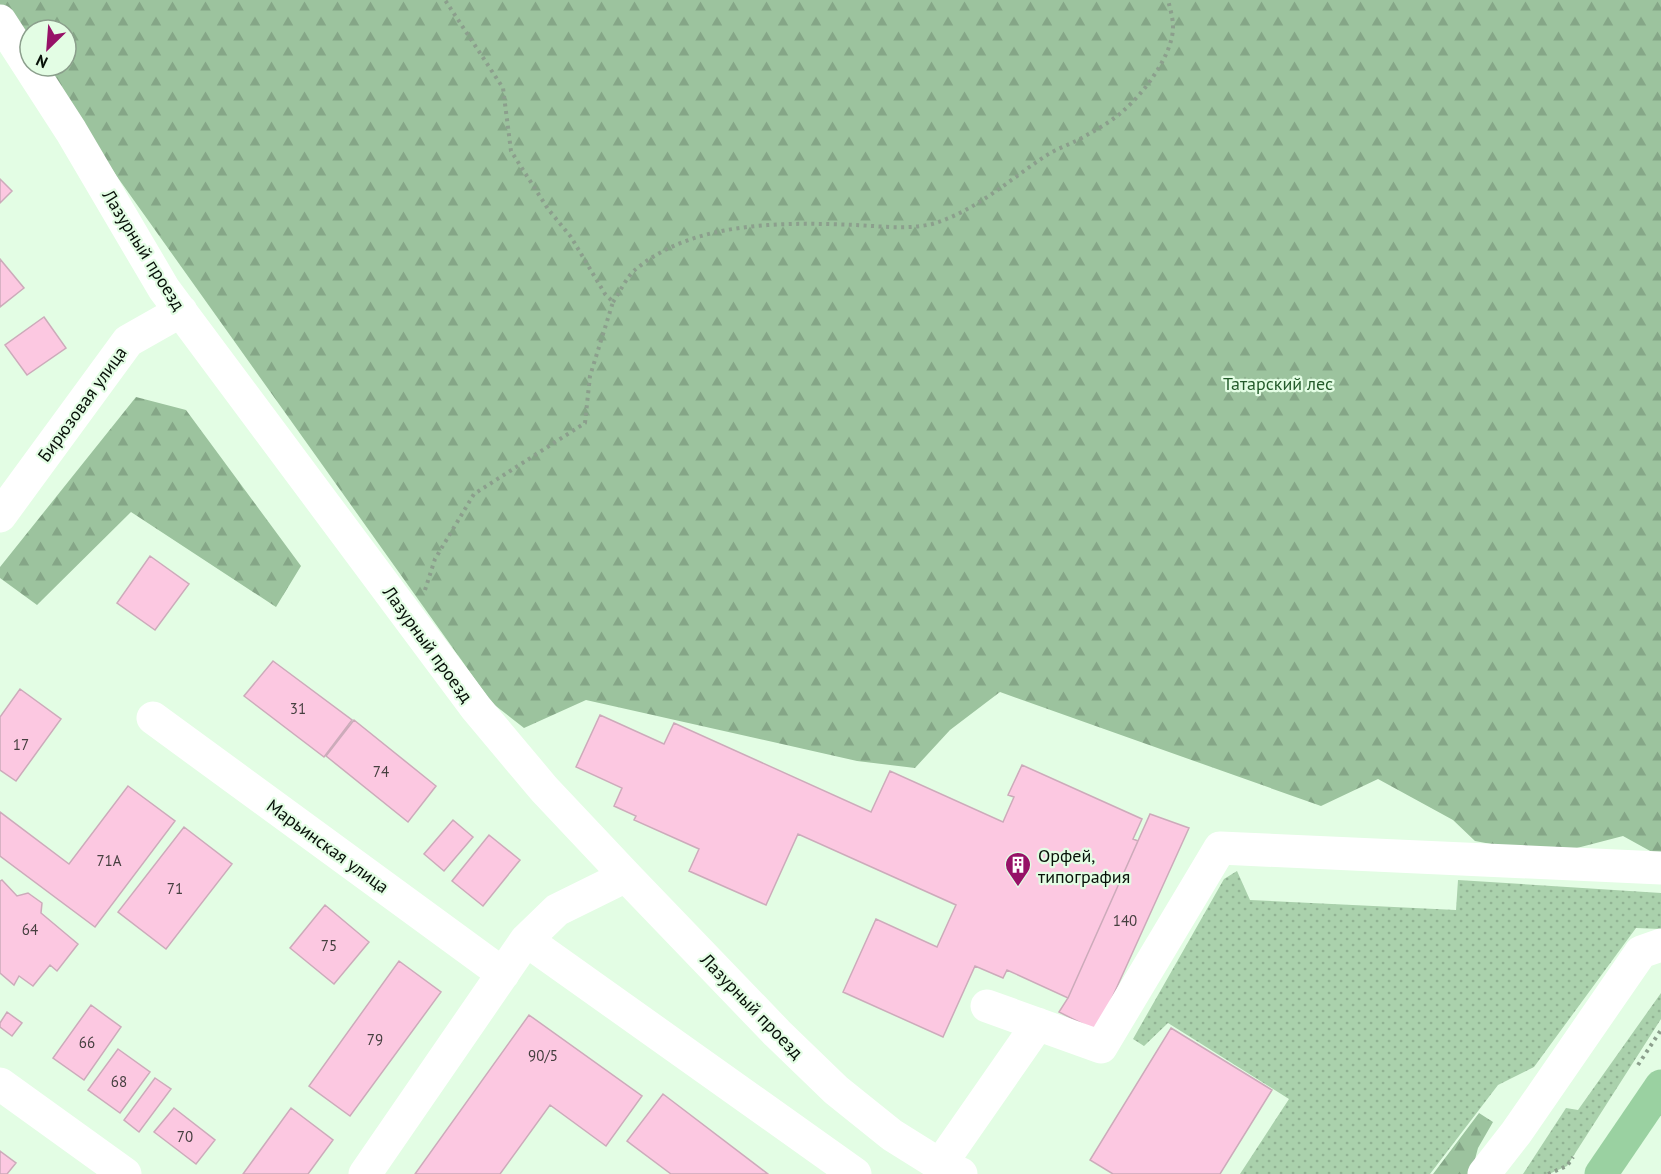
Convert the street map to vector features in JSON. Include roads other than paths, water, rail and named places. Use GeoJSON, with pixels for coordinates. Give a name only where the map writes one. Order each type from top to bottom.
{"type":"FeatureCollection","features":[{"type":"Feature","properties":{"kind":"main road"},"geometry":{"type":"LineString","coordinates":[[1601,1174],[1661,1086]]}},
{"type":"Feature","properties":{"kind":"street","name":"Лазурный проезд"},"geometry":{"type":"LineString","coordinates":[[0,21],[71,131],[164,289],[476,708],[544,789],[777,1033],[836,1090],[892,1135],[950,1170]]}},
{"type":"Feature","properties":{"kind":"street","name":"Бирюзовая улица"},"geometry":{"type":"LineString","coordinates":[[0,516],[128,341],[182,311]]}},
{"type":"Feature","properties":{"kind":"street","name":"Марьинская улица"},"geometry":{"type":"LineString","coordinates":[[153,718],[503,974]]}},
{"type":"Feature","properties":{"kind":"street"},"geometry":{"type":"LineString","coordinates":[[987,1006],[1101,1047],[1220,848],[1661,868]]}},
{"type":"Feature","properties":{"kind":"street"},"geometry":{"type":"LineString","coordinates":[[365,1174],[526,940],[556,910],[626,876]]}},
{"type":"Feature","properties":{"kind":"street"},"geometry":{"type":"LineString","coordinates":[[526,940],[855,1174]]}},
{"type":"Feature","properties":{"kind":"street"},"geometry":{"type":"LineString","coordinates":[[1484,1174],[1516,1133],[1641,952],[1661,945]]}},
{"type":"Feature","properties":{"kind":"street"},"geometry":{"type":"LineString","coordinates":[[950,1170],[1038,1024]]}},
{"type":"Feature","properties":{"kind":"street"},"geometry":{"type":"LineString","coordinates":[[0,1084],[125,1174]]}},
{"type":"Feature","properties":{"kind":"place","name":"Орфей, типография"},"geometry":{"type":"Point","coordinates":[1018,888]}},
{"type":"Feature","properties":{"kind":"park label","name":"Татарский лес"},"geometry":{"type":"Point","coordinates":[1278,383]}}]}
